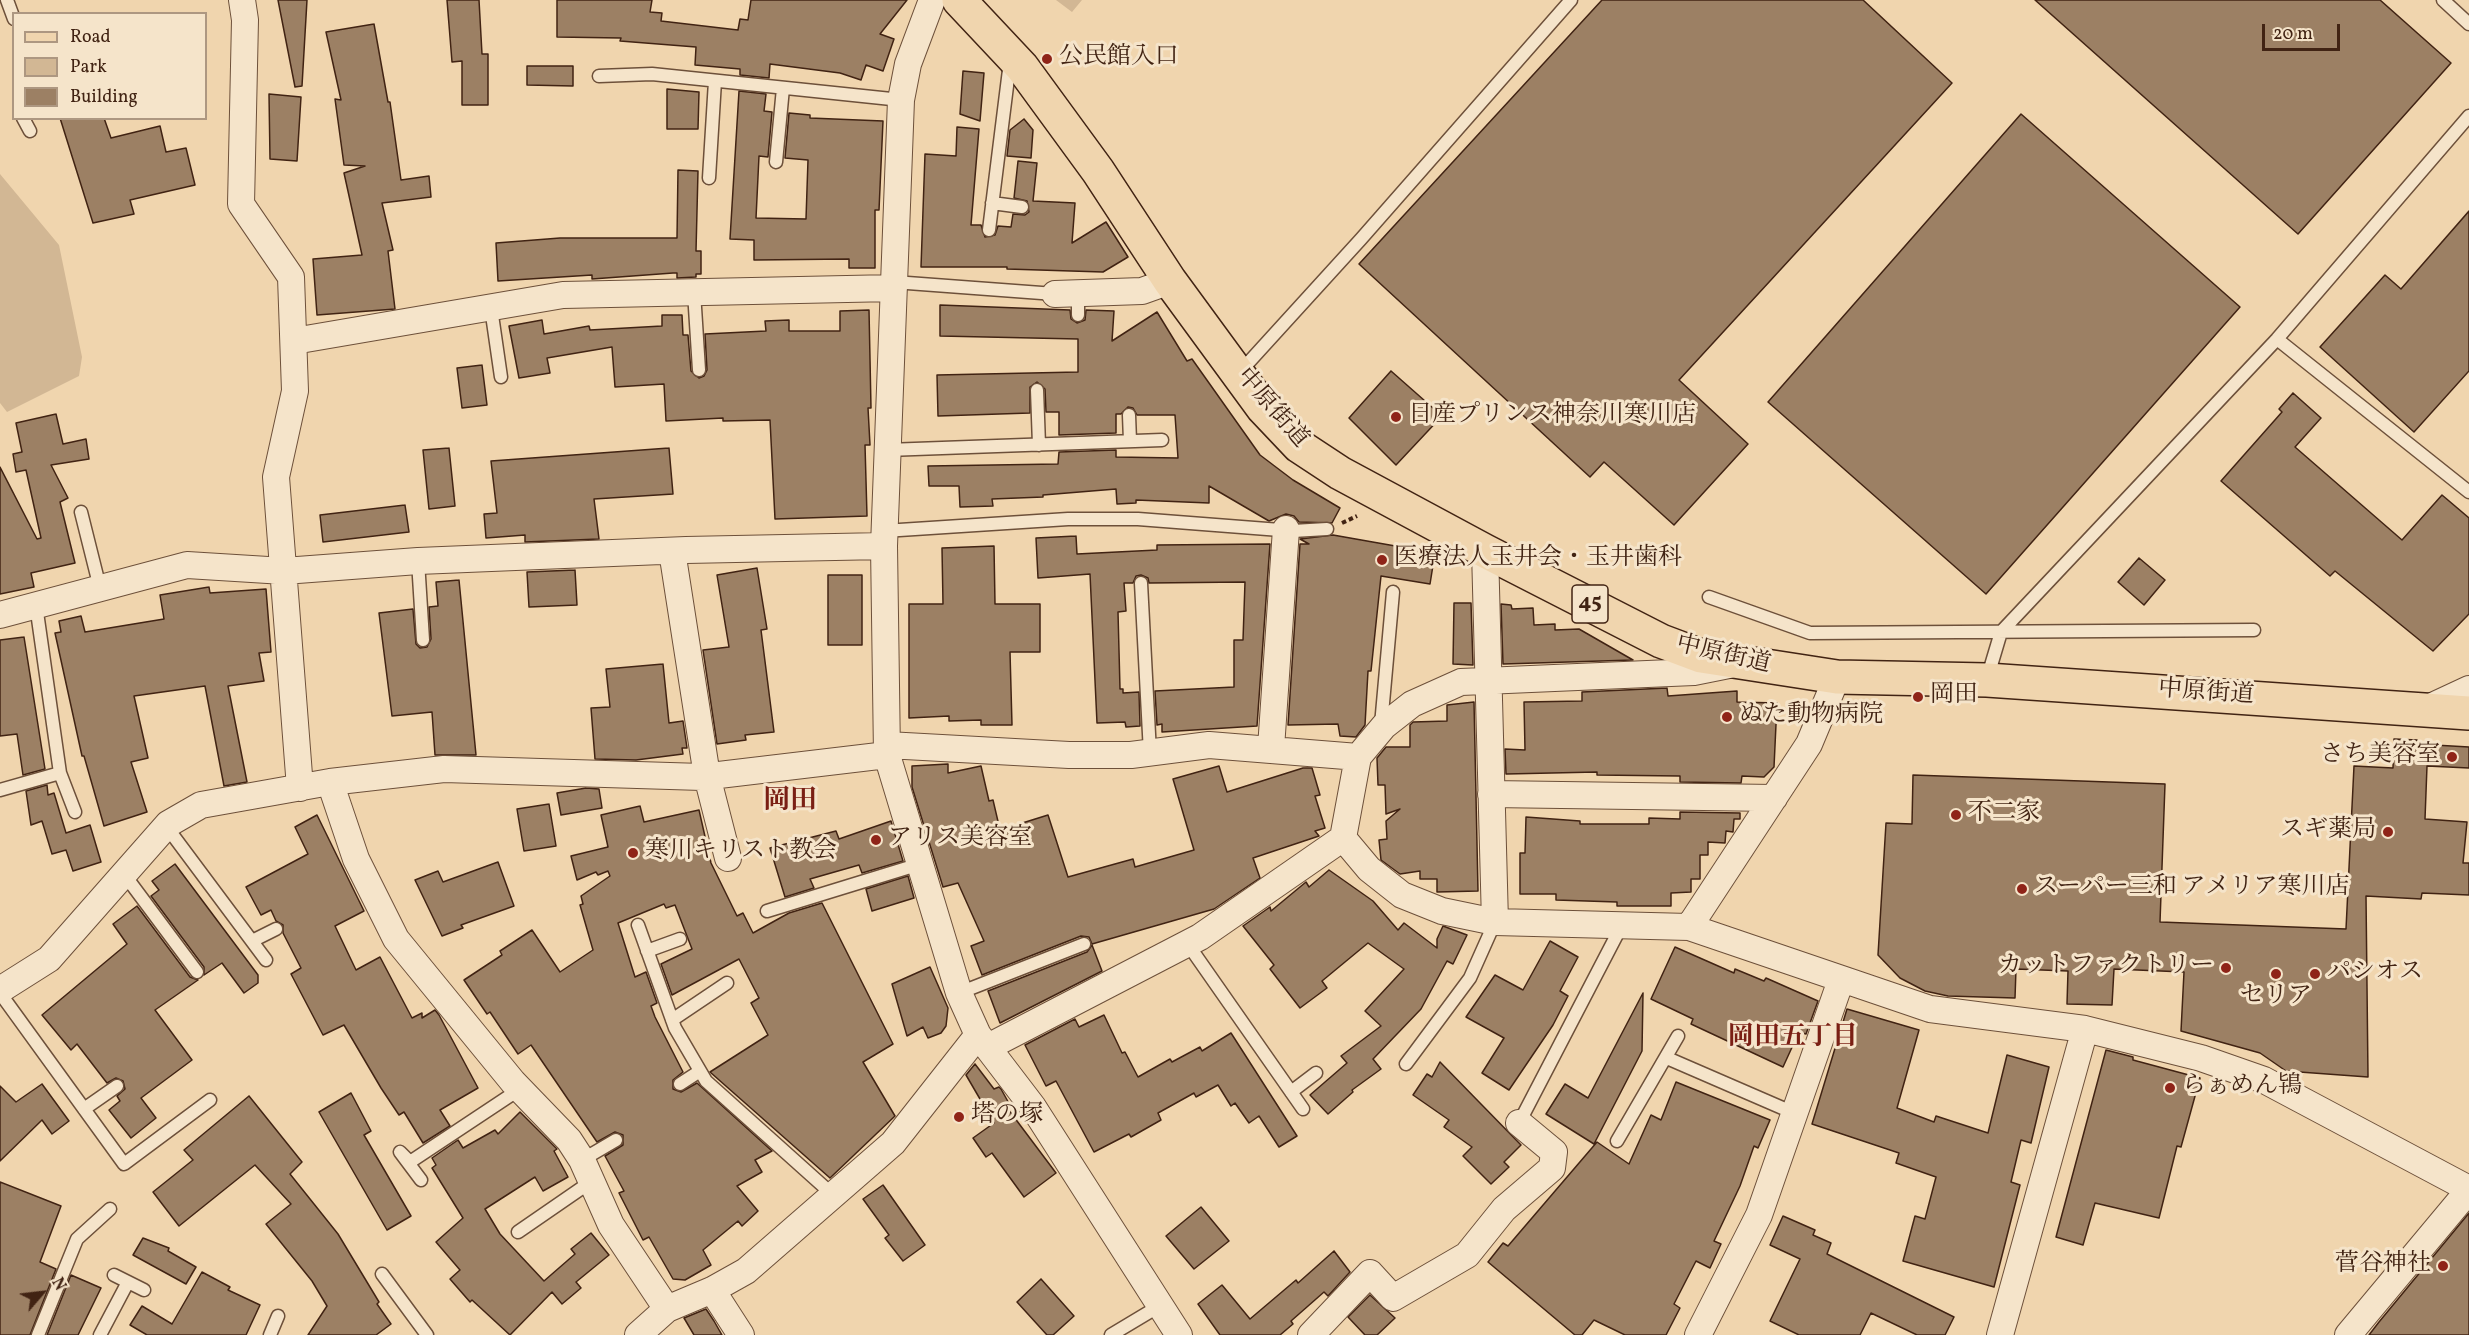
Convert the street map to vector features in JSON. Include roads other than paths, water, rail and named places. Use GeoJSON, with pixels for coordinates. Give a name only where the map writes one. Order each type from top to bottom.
{"type":"FeatureCollection","features":[{"type":"Feature","properties":{"kind":"main road","name":"中原街道"},"geometry":{"type":"LineString","coordinates":[[958,0],[1011,55],[1098,171],[1170,281],[1263,408],[1299,446],[1340,473],[1485,551],[1661,641],[1701,656],[1837,677],[1987,681],[2469,713]]}},
{"type":"Feature","properties":{"kind":"street"},"geometry":{"type":"LineString","coordinates":[[242,0],[245,21],[241,204],[291,277],[295,391],[276,477],[300,788]]}},
{"type":"Feature","properties":{"kind":"street"},"geometry":{"type":"LineString","coordinates":[[932,0],[908,64],[901,100],[884,538],[887,750],[959,993],[983,1041],[1034,1107],[1179,1335]]}},
{"type":"Feature","properties":{"kind":"street"},"geometry":{"type":"LineString","coordinates":[[1070,301],[1142,291],[1170,281]]}},
{"type":"Feature","properties":{"kind":"street"},"geometry":{"type":"LineString","coordinates":[[294,341],[563,295],[894,285]]}},
{"type":"Feature","properties":{"kind":"street"},"geometry":{"type":"LineString","coordinates":[[1271,748],[1286,530]]}},
{"type":"Feature","properties":{"kind":"street"},"geometry":{"type":"LineString","coordinates":[[0,615],[187,565],[285,571],[418,561],[884,538]]}},
{"type":"Feature","properties":{"kind":"street"},"geometry":{"type":"LineString","coordinates":[[672,550],[707,776],[728,858]]}},
{"type":"Feature","properties":{"kind":"street"},"geometry":{"type":"LineString","coordinates":[[1485,551],[1495,922]]}},
{"type":"Feature","properties":{"kind":"street"},"geometry":{"type":"LineString","coordinates":[[638,1335],[667,1309],[712,1290],[746,1271],[893,1143],[983,1041],[1188,943],[1343,838],[1358,757],[1380,730],[1413,704],[1461,682],[1694,672],[1741,663]]}},
{"type":"Feature","properties":{"kind":"street"},"geometry":{"type":"LineString","coordinates":[[1689,927],[1809,744],[1837,677]]}},
{"type":"Feature","properties":{"kind":"street"},"geometry":{"type":"LineString","coordinates":[[2426,709],[2469,688]]}},
{"type":"Feature","properties":{"kind":"street"},"geometry":{"type":"LineString","coordinates":[[0,991],[49,959],[166,826],[201,805],[330,782],[444,769],[707,776],[887,750],[1069,755],[1150,753],[1209,745],[1271,748],[1358,757]]}},
{"type":"Feature","properties":{"kind":"street"},"geometry":{"type":"LineString","coordinates":[[330,782],[356,859],[396,939],[520,1089],[569,1140],[587,1170],[611,1225],[667,1309]]}},
{"type":"Feature","properties":{"kind":"street"},"geometry":{"type":"LineString","coordinates":[[1491,794],[1774,798]]}},
{"type":"Feature","properties":{"kind":"street"},"geometry":{"type":"LineString","coordinates":[[1343,838],[1370,869],[1402,895],[1442,911],[1495,922],[1689,927],[1930,1009],[2085,1029],[2201,1058],[2264,1080],[2469,1189],[2348,1335]]}},
{"type":"Feature","properties":{"kind":"street"},"geometry":{"type":"LineString","coordinates":[[1698,1335],[1758,1215],[1841,980]]}},
{"type":"Feature","properties":{"kind":"street"},"geometry":{"type":"LineString","coordinates":[[2000,1335],[2085,1029]]}},
{"type":"Feature","properties":{"kind":"street"},"geometry":{"type":"LineString","coordinates":[[1311,1335],[1370,1273],[1393,1298],[1467,1255],[1504,1209],[1552,1168],[1554,1152],[1519,1123]]}},
{"type":"Feature","properties":{"kind":"street"},"geometry":{"type":"LineString","coordinates":[[712,1290],[741,1335]]}},
{"type":"Feature","properties":{"kind":"lane"},"geometry":{"type":"LineString","coordinates":[[1238,374],[1361,239],[1571,0]]}},
{"type":"Feature","properties":{"kind":"lane"},"geometry":{"type":"LineString","coordinates":[[2443,0],[2469,24]]}},
{"type":"Feature","properties":{"kind":"lane"},"geometry":{"type":"LineString","coordinates":[[989,230],[1011,55]]}},
{"type":"Feature","properties":{"kind":"lane"},"geometry":{"type":"LineString","coordinates":[[599,76],[652,74],[901,100]]}},
{"type":"Feature","properties":{"kind":"lane"},"geometry":{"type":"LineString","coordinates":[[709,178],[715,81]]}},
{"type":"Feature","properties":{"kind":"lane"},"geometry":{"type":"LineString","coordinates":[[776,162],[783,88]]}},
{"type":"Feature","properties":{"kind":"lane"},"geometry":{"type":"LineString","coordinates":[[1987,681],[2001,632],[2277,339],[2469,116]]}},
{"type":"Feature","properties":{"kind":"lane"},"geometry":{"type":"LineString","coordinates":[[24,120],[30,131]]}},
{"type":"Feature","properties":{"kind":"lane"},"geometry":{"type":"LineString","coordinates":[[992,203],[1022,207]]}},
{"type":"Feature","properties":{"kind":"lane"},"geometry":{"type":"LineString","coordinates":[[894,285],[1070,301]]}},
{"type":"Feature","properties":{"kind":"lane"},"geometry":{"type":"LineString","coordinates":[[694,292],[699,370]]}},
{"type":"Feature","properties":{"kind":"lane"},"geometry":{"type":"LineString","coordinates":[[491,308],[501,377]]}},
{"type":"Feature","properties":{"kind":"lane"},"geometry":{"type":"LineString","coordinates":[[2277,339],[2469,492]]}},
{"type":"Feature","properties":{"kind":"lane"},"geometry":{"type":"LineString","coordinates":[[1037,390],[1038,445]]}},
{"type":"Feature","properties":{"kind":"lane"},"geometry":{"type":"LineString","coordinates":[[1130,415],[1130,441]]}},
{"type":"Feature","properties":{"kind":"lane"},"geometry":{"type":"LineString","coordinates":[[887,450],[1162,440]]}},
{"type":"Feature","properties":{"kind":"lane"},"geometry":{"type":"LineString","coordinates":[[81,512],[100,588]]}},
{"type":"Feature","properties":{"kind":"lane"},"geometry":{"type":"LineString","coordinates":[[884,538],[1080,519],[1138,519],[1286,530],[1328,529]]}},
{"type":"Feature","properties":{"kind":"lane"},"geometry":{"type":"LineString","coordinates":[[418,561],[423,640]]}},
{"type":"Feature","properties":{"kind":"lane"},"geometry":{"type":"LineString","coordinates":[[1141,583],[1150,753]]}},
{"type":"Feature","properties":{"kind":"lane"},"geometry":{"type":"LineString","coordinates":[[1380,730],[1393,592]]}},
{"type":"Feature","properties":{"kind":"lane"},"geometry":{"type":"LineString","coordinates":[[1709,597],[1810,633],[2254,630]]}},
{"type":"Feature","properties":{"kind":"lane"},"geometry":{"type":"LineString","coordinates":[[36,605],[60,773],[75,812]]}},
{"type":"Feature","properties":{"kind":"lane"},"geometry":{"type":"LineString","coordinates":[[0,790],[60,773]]}},
{"type":"Feature","properties":{"kind":"lane"},"geometry":{"type":"LineString","coordinates":[[166,826],[266,960]]}},
{"type":"Feature","properties":{"kind":"lane"},"geometry":{"type":"LineString","coordinates":[[767,910],[920,864]]}},
{"type":"Feature","properties":{"kind":"lane"},"geometry":{"type":"LineString","coordinates":[[124,874],[197,972]]}},
{"type":"Feature","properties":{"kind":"lane"},"geometry":{"type":"LineString","coordinates":[[1406,1064],[1470,978],[1495,922]]}},
{"type":"Feature","properties":{"kind":"lane"},"geometry":{"type":"LineString","coordinates":[[638,925],[672,1020],[706,1081],[832,1194]]}},
{"type":"Feature","properties":{"kind":"lane"},"geometry":{"type":"LineString","coordinates":[[1519,1123],[1622,926]]}},
{"type":"Feature","properties":{"kind":"lane"},"geometry":{"type":"LineString","coordinates":[[252,941],[276,929]]}},
{"type":"Feature","properties":{"kind":"lane"},"geometry":{"type":"LineString","coordinates":[[647,951],[680,939]]}},
{"type":"Feature","properties":{"kind":"lane"},"geometry":{"type":"LineString","coordinates":[[1188,943],[1303,1109]]}},
{"type":"Feature","properties":{"kind":"lane"},"geometry":{"type":"LineString","coordinates":[[959,993],[1084,944]]}},
{"type":"Feature","properties":{"kind":"lane"},"geometry":{"type":"LineString","coordinates":[[672,1020],[728,983]]}},
{"type":"Feature","properties":{"kind":"lane"},"geometry":{"type":"LineString","coordinates":[[0,991],[124,1164],[210,1100]]}},
{"type":"Feature","properties":{"kind":"lane"},"geometry":{"type":"LineString","coordinates":[[1617,1141],[1678,1036]]}},
{"type":"Feature","properties":{"kind":"lane"},"geometry":{"type":"LineString","coordinates":[[1667,1058],[1794,1113]]}},
{"type":"Feature","properties":{"kind":"lane"},"geometry":{"type":"LineString","coordinates":[[680,1084],[700,1071]]}},
{"type":"Feature","properties":{"kind":"lane"},"geometry":{"type":"LineString","coordinates":[[1291,1092],[1316,1073]]}},
{"type":"Feature","properties":{"kind":"lane"},"geometry":{"type":"LineString","coordinates":[[84,1109],[117,1086]]}},
{"type":"Feature","properties":{"kind":"lane"},"geometry":{"type":"LineString","coordinates":[[421,1180],[400,1152],[410,1162],[520,1089]]}},
{"type":"Feature","properties":{"kind":"lane"},"geometry":{"type":"LineString","coordinates":[[518,1232],[587,1170],[616,1140]]}},
{"type":"Feature","properties":{"kind":"lane"},"geometry":{"type":"LineString","coordinates":[[38,1335],[77,1239],[110,1209]]}},
{"type":"Feature","properties":{"kind":"lane"},"geometry":{"type":"LineString","coordinates":[[382,1274],[428,1335]]}},
{"type":"Feature","properties":{"kind":"lane"},"geometry":{"type":"LineString","coordinates":[[114,1275],[144,1290]]}},
{"type":"Feature","properties":{"kind":"lane"},"geometry":{"type":"LineString","coordinates":[[100,1335],[128,1282]]}},
{"type":"Feature","properties":{"kind":"lane"},"geometry":{"type":"LineString","coordinates":[[1111,1335],[1161,1304]]}},
{"type":"Feature","properties":{"kind":"lane"},"geometry":{"type":"LineString","coordinates":[[270,1335],[278,1316]]}},
{"type":"Feature","properties":{"kind":"place","name":"公民館入口"},"geometry":{"type":"Point","coordinates":[1047,59]}},
{"type":"Feature","properties":{"kind":"place","name":"日産プリンス神奈川寒川店"},"geometry":{"type":"Point","coordinates":[1396,417]}},
{"type":"Feature","properties":{"kind":"place","name":"医療法人玉井会・玉井歯科"},"geometry":{"type":"Point","coordinates":[1382,560]}},
{"type":"Feature","properties":{"kind":"place","name":"岡田"},"geometry":{"type":"Point","coordinates":[1918,697]}},
{"type":"Feature","properties":{"kind":"place","name":"ぬた動物病院"},"geometry":{"type":"Point","coordinates":[1727,717]}},
{"type":"Feature","properties":{"kind":"place","name":"さち美容室"},"geometry":{"type":"Point","coordinates":[2452,757]}},
{"type":"Feature","properties":{"kind":"place","name":"不二家"},"geometry":{"type":"Point","coordinates":[1956,815]}},
{"type":"Feature","properties":{"kind":"place","name":"スギ薬局"},"geometry":{"type":"Point","coordinates":[2388,832]}},
{"type":"Feature","properties":{"kind":"place","name":"アリス美容室"},"geometry":{"type":"Point","coordinates":[876,840]}},
{"type":"Feature","properties":{"kind":"place","name":"寒川キリスト教会"},"geometry":{"type":"Point","coordinates":[633,853]}},
{"type":"Feature","properties":{"kind":"place","name":"スーパー三和 アメリア寒川店"},"geometry":{"type":"Point","coordinates":[2022,889]}},
{"type":"Feature","properties":{"kind":"place","name":"カットファクトリー"},"geometry":{"type":"Point","coordinates":[2226,968]}},
{"type":"Feature","properties":{"kind":"place","name":"セリア"},"geometry":{"type":"Point","coordinates":[2276,974]}},
{"type":"Feature","properties":{"kind":"place","name":"パシオス"},"geometry":{"type":"Point","coordinates":[2315,974]}},
{"type":"Feature","properties":{"kind":"place","name":"らぁめん鴇"},"geometry":{"type":"Point","coordinates":[2170,1088]}},
{"type":"Feature","properties":{"kind":"place","name":"塔の塚"},"geometry":{"type":"Point","coordinates":[959,1117]}},
{"type":"Feature","properties":{"kind":"place","name":"菅谷神社"},"geometry":{"type":"Point","coordinates":[2443,1266]}},
{"type":"Feature","properties":{"kind":"district","name":"岡田"},"geometry":{"type":"Point","coordinates":[790,803]}},
{"type":"Feature","properties":{"kind":"district","name":"岡田五丁目"},"geometry":{"type":"Point","coordinates":[1793,1039]}}]}
